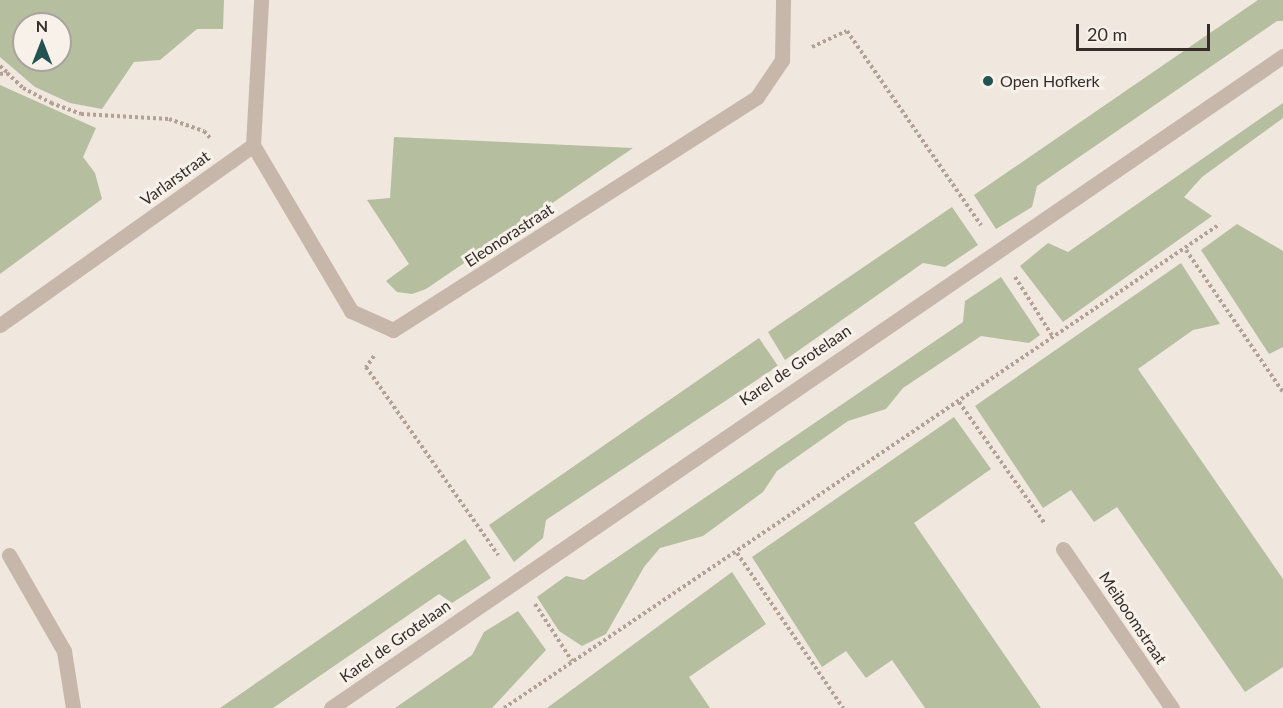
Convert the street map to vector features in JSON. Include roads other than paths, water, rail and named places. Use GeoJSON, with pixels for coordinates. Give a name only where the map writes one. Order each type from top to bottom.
{"type":"FeatureCollection","features":[{"type":"Feature","properties":{"kind":"street"},"geometry":{"type":"LineString","coordinates":[[253,145],[261,0]]}},
{"type":"Feature","properties":{"kind":"street","name":"Eleonorastraat"},"geometry":{"type":"LineString","coordinates":[[253,145],[351,311],[393,330],[758,97],[782,60],[783,0]]}},
{"type":"Feature","properties":{"kind":"street","name":"Karel de Grotelaan"},"geometry":{"type":"LineString","coordinates":[[331,708],[997,248],[1283,56]]}},
{"type":"Feature","properties":{"kind":"street","name":"Varlarstraat"},"geometry":{"type":"LineString","coordinates":[[0,325],[253,145]]}},
{"type":"Feature","properties":{"kind":"street","name":"Meiboomstraat"},"geometry":{"type":"LineString","coordinates":[[1063,549],[1172,708]]}},
{"type":"Feature","properties":{"kind":"street"},"geometry":{"type":"LineString","coordinates":[[9,555],[64,651],[73,708]]}},
{"type":"Feature","properties":{"kind":"place","name":"Open Hofkerk"},"geometry":{"type":"Point","coordinates":[988,81]}}]}
